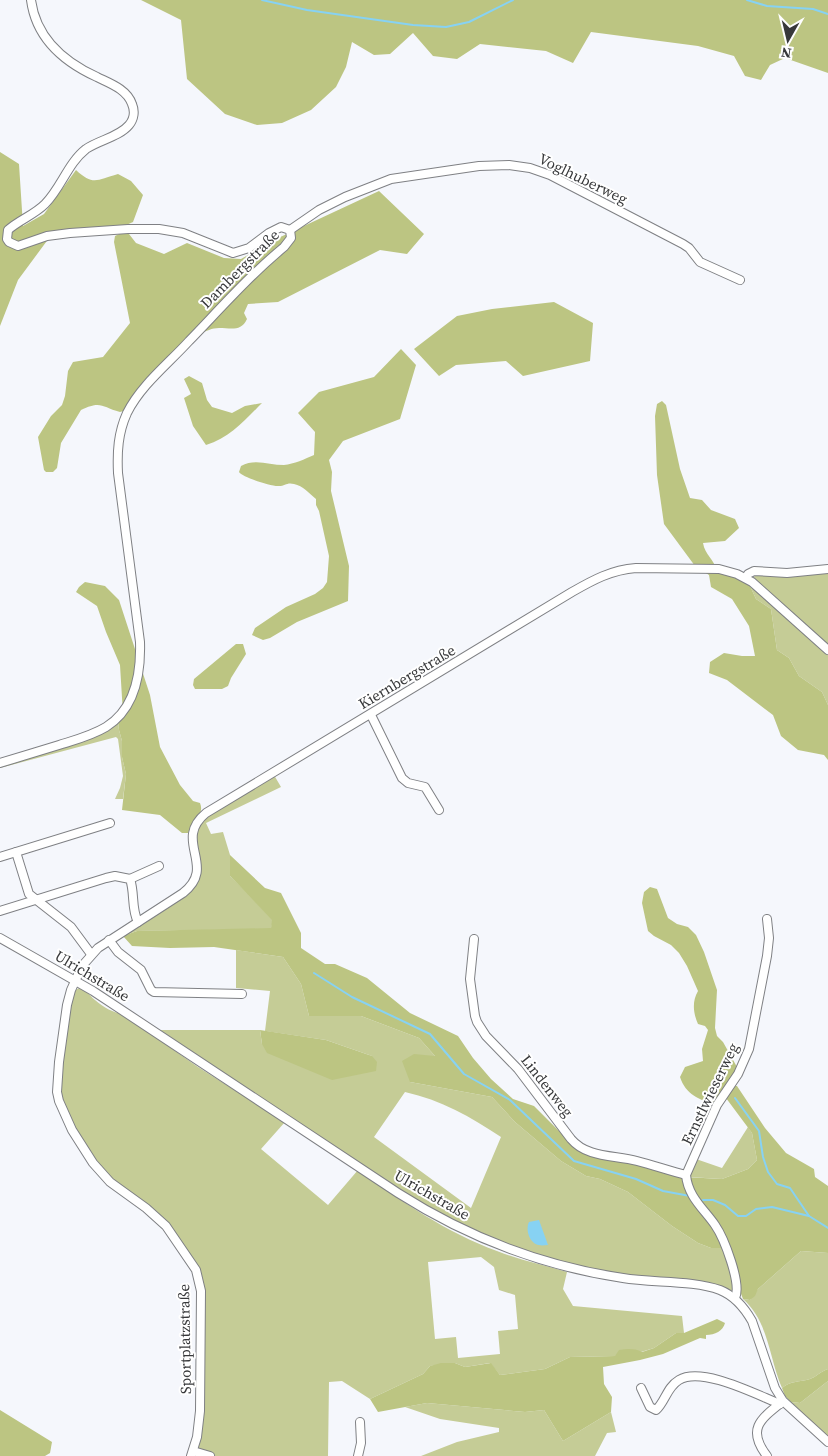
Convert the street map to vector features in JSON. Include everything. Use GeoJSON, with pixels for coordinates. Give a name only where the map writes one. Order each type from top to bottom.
{"type":"FeatureCollection","features":[{"type":"Feature","properties":{"kind":"street","name":"Dambergstraße"},"geometry":{"type":"LineString","coordinates":[[0,764],[97,732],[115,720],[129,701],[137,680],[140,642],[118,473],[117,449],[122,428],[128,412],[142,390],[219,308],[291,238],[290,230],[281,227],[275,229],[249,248],[233,253],[177,231],[160,229],[112,229],[63,234],[47,236],[18,246],[9,242],[7,239],[8,230],[30,217],[45,204],[82,153],[95,144],[125,129],[130,125],[134,113],[131,100],[120,89],[74,65],[52,47],[37,22],[31,0]]}},
{"type":"Feature","properties":{"kind":"street","name":"Voglhuberweg"},"geometry":{"type":"LineString","coordinates":[[290,230],[319,210],[345,197],[391,179],[479,166],[520,166],[550,175],[683,244],[690,248],[700,262],[740,280]]}},
{"type":"Feature","properties":{"kind":"street","name":"Kiernbergstraße"},"geometry":{"type":"LineString","coordinates":[[75,980],[91,954],[109,940],[183,894],[196,880],[198,869],[192,832],[201,817],[572,592],[613,572],[636,568],[729,571],[746,578],[828,650]]}},
{"type":"Feature","properties":{"kind":"street"},"geometry":{"type":"LineString","coordinates":[[746,578],[748,574],[754,571],[787,573],[828,569]]}},
{"type":"Feature","properties":{"kind":"street"},"geometry":{"type":"LineString","coordinates":[[371,715],[402,778],[408,783],[425,787],[438,810]]}},
{"type":"Feature","properties":{"kind":"street"},"geometry":{"type":"LineString","coordinates":[[0,857],[110,823]]}},
{"type":"Feature","properties":{"kind":"street"},"geometry":{"type":"LineString","coordinates":[[16,852],[28,890],[35,899],[71,927],[91,954]]}},
{"type":"Feature","properties":{"kind":"street"},"geometry":{"type":"LineString","coordinates":[[0,911],[115,876],[130,879],[159,866]]}},
{"type":"Feature","properties":{"kind":"street"},"geometry":{"type":"LineString","coordinates":[[130,879],[138,922]]}},
{"type":"Feature","properties":{"kind":"street","name":"Ernstlwieserweg"},"geometry":{"type":"LineString","coordinates":[[686,1176],[717,1105],[738,1074],[749,1049],[767,956],[769,938],[767,918]]}},
{"type":"Feature","properties":{"kind":"street","name":"Ulrichstraße"},"geometry":{"type":"LineString","coordinates":[[0,938],[75,980],[398,1193],[464,1231],[509,1250],[576,1269],[624,1279],[718,1289],[735,1298],[747,1311],[752,1321],[781,1402],[828,1442]]}},
{"type":"Feature","properties":{"kind":"street","name":"Lindenweg"},"geometry":{"type":"LineString","coordinates":[[474,939],[470,979],[477,1022],[486,1036],[518,1069],[570,1139],[587,1151],[631,1159],[686,1176]]}},
{"type":"Feature","properties":{"kind":"street"},"geometry":{"type":"LineString","coordinates":[[109,940],[118,952],[142,970],[151,990],[154,992],[166,994],[242,994]]}},
{"type":"Feature","properties":{"kind":"street","name":"Sportplatzstraße"},"geometry":{"type":"LineString","coordinates":[[75,980],[63,1024],[56,1084],[59,1101],[81,1146],[102,1174],[166,1226],[192,1262],[200,1281],[201,1291],[200,1411],[198,1431],[192,1454],[210,1456]]}},
{"type":"Feature","properties":{"kind":"street"},"geometry":{"type":"LineString","coordinates":[[686,1176],[688,1188],[700,1208],[714,1224],[724,1243],[738,1283],[735,1298]]}},
{"type":"Feature","properties":{"kind":"street"},"geometry":{"type":"LineString","coordinates":[[641,1388],[650,1407],[656,1410],[671,1387],[679,1380],[696,1376],[719,1380],[781,1402],[765,1416],[758,1426],[756,1437],[767,1456]]}},
{"type":"Feature","properties":{"kind":"street"},"geometry":{"type":"LineString","coordinates":[[358,1456],[361,1443],[360,1422]]}},
{"type":"Feature","properties":{"kind":"green space"},"geometry":{"type":"Polygon","coordinates":[[[141,0],[828,0],[828,73],[785,58],[770,65],[761,80],[745,76],[734,56],[698,46],[591,32],[573,63],[546,51],[480,44],[457,59],[433,56],[413,33],[390,54],[374,55],[352,42],[346,67],[336,87],[311,110],[282,123],[257,125],[225,114],[187,79],[181,20],[141,0]]]}},
{"type":"Feature","properties":{"kind":"green space"},"geometry":{"type":"Polygon","coordinates":[[[0,152],[19,164],[23,226],[44,214],[76,170],[91,180],[100,180],[118,174],[131,181],[143,195],[133,222],[124,226],[52,234],[18,280],[0,326],[0,152]]]}},
{"type":"Feature","properties":{"kind":"green space"},"geometry":{"type":"Polygon","coordinates":[[[379,191],[424,234],[407,254],[380,250],[278,302],[248,304],[244,313],[247,319],[242,326],[239,328],[219,328],[200,334],[127,410],[120,412],[93,405],[81,410],[61,443],[57,468],[53,472],[46,472],[44,470],[38,437],[51,416],[62,405],[68,371],[73,362],[103,357],[130,323],[114,242],[115,236],[121,233],[129,234],[136,243],[164,254],[187,243],[224,258],[241,259],[276,239],[379,191]]]}},
{"type":"Feature","properties":{"kind":"green space"},"geometry":{"type":"Polygon","coordinates":[[[554,302],[593,323],[590,361],[523,376],[506,361],[456,365],[439,376],[414,349],[457,316],[492,309],[554,302]]]}},
{"type":"Feature","properties":{"kind":"green space"},"geometry":{"type":"Polygon","coordinates":[[[401,349],[416,365],[400,419],[343,441],[329,460],[332,472],[331,491],[349,566],[348,601],[297,622],[270,638],[263,640],[252,635],[255,628],[286,607],[315,594],[323,588],[327,582],[329,556],[316,499],[297,485],[290,483],[275,486],[241,474],[239,472],[241,466],[252,462],[284,465],[314,455],[315,432],[298,413],[319,392],[374,377],[401,349]]]}},
{"type":"Feature","properties":{"kind":"green space"},"geometry":{"type":"Polygon","coordinates":[[[189,376],[202,383],[207,400],[212,407],[232,413],[245,406],[262,403],[230,433],[206,445],[193,426],[184,398],[191,394],[184,379],[189,376]]]}},
{"type":"Feature","properties":{"kind":"green space"},"geometry":{"type":"Polygon","coordinates":[[[662,401],[666,405],[680,469],[690,498],[702,500],[711,510],[735,519],[739,528],[725,541],[703,543],[706,551],[717,571],[741,580],[750,586],[756,599],[771,609],[777,650],[789,658],[799,676],[822,692],[828,705],[828,760],[824,755],[798,750],[781,736],[773,715],[727,680],[709,673],[710,662],[724,653],[755,656],[749,626],[732,599],[711,587],[709,575],[695,566],[664,524],[657,475],[655,416],[657,404],[662,401]]]}},
{"type":"Feature","properties":{"kind":"green space"},"geometry":{"type":"Polygon","coordinates":[[[828,571],[828,648],[754,578],[755,574],[828,571]]]}},
{"type":"Feature","properties":{"kind":"green space"},"geometry":{"type":"Polygon","coordinates":[[[729,575],[746,581],[816,645],[828,653],[828,705],[822,692],[799,676],[789,658],[777,650],[771,609],[756,599],[750,586],[729,575]]]}},
{"type":"Feature","properties":{"kind":"green space"},"geometry":{"type":"Polygon","coordinates":[[[85,582],[105,586],[119,600],[150,695],[160,747],[180,785],[193,801],[200,803],[201,811],[188,833],[182,833],[160,815],[122,810],[126,774],[118,721],[123,714],[120,665],[97,606],[76,592],[85,582]]]}},
{"type":"Feature","properties":{"kind":"green space"},"geometry":{"type":"Polygon","coordinates":[[[236,644],[243,644],[246,654],[228,686],[222,689],[195,689],[193,685],[194,679],[236,644]]]}},
{"type":"Feature","properties":{"kind":"green space"},"geometry":{"type":"Polygon","coordinates":[[[118,721],[126,774],[123,799],[115,799],[123,776],[118,739],[116,737],[0,768],[0,766],[118,721]]]}},
{"type":"Feature","properties":{"kind":"green space"},"geometry":{"type":"Polygon","coordinates":[[[274,775],[281,787],[206,823],[211,834],[223,832],[230,855],[230,876],[273,920],[271,929],[137,931],[123,936],[176,903],[195,887],[200,870],[195,839],[199,826],[204,819],[274,775]]]}},
{"type":"Feature","properties":{"kind":"green space"},"geometry":{"type":"Polygon","coordinates":[[[230,855],[265,888],[281,893],[301,933],[301,948],[325,964],[335,964],[367,978],[410,1013],[458,1036],[491,1079],[513,1099],[534,1106],[568,1140],[620,1159],[684,1177],[722,1179],[748,1169],[757,1160],[752,1133],[726,1098],[732,1086],[737,1086],[765,1128],[786,1153],[814,1169],[815,1177],[828,1186],[828,1253],[801,1251],[758,1289],[755,1296],[750,1300],[743,1299],[740,1291],[740,1280],[731,1269],[722,1248],[711,1248],[698,1243],[672,1226],[628,1192],[600,1179],[586,1176],[561,1161],[515,1122],[492,1097],[410,1082],[402,1061],[414,1054],[435,1056],[419,1038],[361,1016],[309,1016],[301,984],[283,957],[214,947],[170,948],[132,946],[123,936],[137,931],[271,928],[272,920],[230,876],[230,855]]]}},
{"type":"Feature","properties":{"kind":"green space"},"geometry":{"type":"Polygon","coordinates":[[[650,887],[657,889],[668,918],[677,924],[688,927],[696,935],[717,990],[715,1028],[717,1036],[723,1042],[737,1067],[715,1105],[689,1092],[680,1077],[685,1067],[703,1061],[702,1049],[708,1030],[705,1026],[698,1024],[696,1020],[694,1003],[698,991],[687,966],[679,953],[671,945],[648,931],[642,903],[644,892],[650,887]]]}},
{"type":"Feature","properties":{"kind":"green space"},"geometry":{"type":"Polygon","coordinates":[[[236,950],[283,957],[301,984],[309,1016],[361,1016],[419,1038],[435,1056],[410,1082],[492,1097],[515,1122],[561,1161],[586,1176],[600,1179],[628,1192],[672,1226],[698,1243],[711,1248],[722,1248],[740,1280],[740,1291],[711,1285],[614,1274],[549,1259],[492,1240],[419,1203],[160,1030],[260,1030],[262,1044],[372,1056],[326,1040],[265,1031],[270,991],[236,988],[236,950]],[[405,1092],[374,1137],[471,1208],[501,1137],[455,1110],[418,1095],[405,1092]]]}},
{"type":"Feature","properties":{"kind":"green space"},"geometry":{"type":"Polygon","coordinates":[[[79,988],[84,990],[102,1005],[124,1015],[198,1067],[285,1122],[261,1149],[328,1205],[358,1170],[442,1226],[478,1244],[523,1260],[567,1272],[563,1289],[573,1306],[682,1316],[684,1333],[676,1333],[654,1348],[641,1352],[615,1356],[570,1357],[545,1369],[500,1375],[490,1363],[465,1367],[455,1363],[430,1366],[423,1374],[370,1399],[342,1381],[329,1382],[328,1456],[195,1456],[199,1452],[197,1448],[204,1301],[186,1249],[180,1240],[167,1223],[103,1171],[73,1129],[61,1096],[61,1068],[66,1019],[74,991],[79,988]],[[481,1257],[428,1262],[435,1339],[456,1337],[458,1358],[500,1354],[498,1331],[518,1329],[515,1295],[499,1290],[494,1267],[481,1257]]]}},
{"type":"Feature","properties":{"kind":"green space"},"geometry":{"type":"Polygon","coordinates":[[[260,1030],[326,1040],[372,1056],[377,1062],[376,1071],[332,1080],[267,1053],[262,1044],[260,1030]]]}},
{"type":"Feature","properties":{"kind":"green space"},"geometry":{"type":"Polygon","coordinates":[[[748,1127],[752,1133],[757,1160],[748,1169],[722,1179],[688,1177],[696,1159],[722,1168],[748,1127]]]}},
{"type":"Feature","properties":{"kind":"green space"},"geometry":{"type":"Polygon","coordinates":[[[801,1251],[828,1253],[828,1369],[810,1379],[792,1383],[782,1388],[763,1329],[752,1308],[743,1299],[750,1300],[758,1289],[801,1251]]]}},
{"type":"Feature","properties":{"kind":"green space"},"geometry":{"type":"Polygon","coordinates":[[[717,1319],[725,1323],[724,1326],[718,1332],[706,1335],[706,1339],[700,1338],[663,1354],[603,1367],[604,1384],[612,1397],[611,1412],[563,1441],[544,1410],[525,1412],[427,1403],[378,1412],[370,1399],[423,1374],[430,1366],[441,1363],[455,1363],[465,1367],[491,1363],[500,1375],[545,1369],[570,1357],[615,1356],[619,1350],[625,1349],[642,1352],[654,1348],[676,1333],[684,1333],[717,1319]]]}},
{"type":"Feature","properties":{"kind":"green space"},"geometry":{"type":"Polygon","coordinates":[[[828,1369],[828,1381],[800,1403],[791,1402],[785,1396],[782,1388],[785,1386],[810,1379],[828,1369]]]}},
{"type":"Feature","properties":{"kind":"green space"},"geometry":{"type":"Polygon","coordinates":[[[828,1381],[828,1438],[791,1402],[800,1403],[828,1381]]]}},
{"type":"Feature","properties":{"kind":"green space"},"geometry":{"type":"Polygon","coordinates":[[[427,1403],[525,1412],[544,1410],[563,1441],[611,1412],[616,1432],[607,1433],[595,1456],[421,1456],[457,1442],[499,1432],[499,1428],[440,1419],[405,1407],[427,1403]]]}},
{"type":"Feature","properties":{"kind":"green space"},"geometry":{"type":"Polygon","coordinates":[[[0,1410],[52,1442],[50,1453],[45,1456],[0,1456],[0,1410]]]}},
{"type":"Feature","properties":{"kind":"water"},"geometry":{"type":"Polygon","coordinates":[[[539,1220],[548,1245],[536,1244],[529,1236],[529,1222],[539,1220]]]}},
{"type":"Feature","properties":{"kind":"waterway"},"geometry":{"type":"LineString","coordinates":[[262,0],[307,10],[413,25],[446,27],[469,22],[513,0]]}},
{"type":"Feature","properties":{"kind":"waterway"},"geometry":{"type":"LineString","coordinates":[[747,0],[767,6],[813,9],[828,14]]}},
{"type":"Feature","properties":{"kind":"waterway"},"geometry":{"type":"LineString","coordinates":[[314,973],[352,997],[430,1034],[464,1074],[510,1100],[574,1161],[636,1179],[663,1191],[690,1196]]}},
{"type":"Feature","properties":{"kind":"waterway"},"geometry":{"type":"LineString","coordinates":[[735,1098],[759,1131],[763,1157],[768,1172],[777,1184],[790,1188],[809,1216],[828,1228]]}},
{"type":"Feature","properties":{"kind":"waterway"},"geometry":{"type":"LineString","coordinates":[[703,1200],[713,1200],[725,1205],[738,1216],[746,1216],[756,1209],[772,1207],[809,1216]]}}]}
